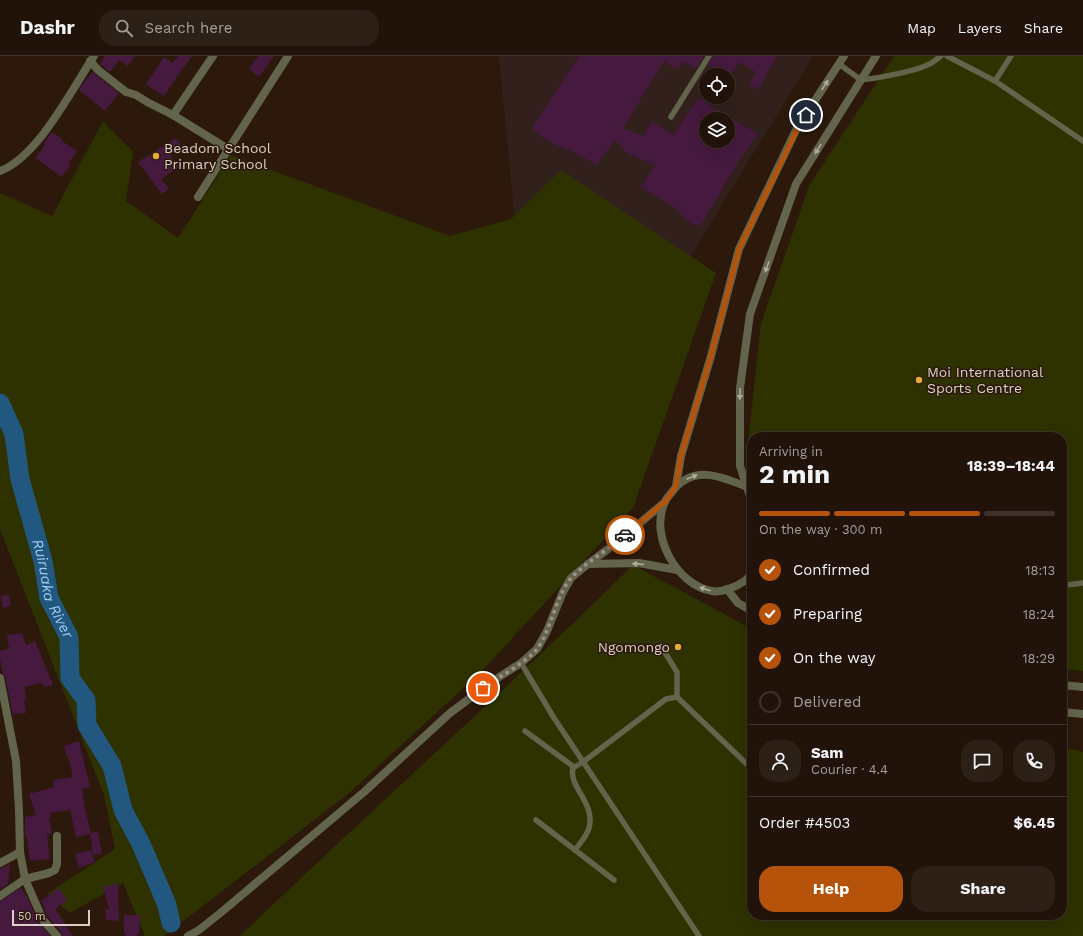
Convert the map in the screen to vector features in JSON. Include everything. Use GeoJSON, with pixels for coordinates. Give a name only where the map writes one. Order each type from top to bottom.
{"type":"FeatureCollection","features":[{"type":"Feature","properties":{"kind":"street"},"geometry":{"type":"LineString","coordinates":[[172,115],[213,56]]}},
{"type":"Feature","properties":{"kind":"street"},"geometry":{"type":"LineString","coordinates":[[198,198],[228,148],[288,56]]}},
{"type":"Feature","properties":{"kind":"street"},"geometry":{"type":"LineString","coordinates":[[676,486],[681,456],[711,356],[739,249],[798,128],[844,56]]}},
{"type":"Feature","properties":{"kind":"street"},"geometry":{"type":"LineString","coordinates":[[747,487],[740,466],[740,388],[750,314],[796,184],[876,56]]}},
{"type":"Feature","properties":{"kind":"street"},"geometry":{"type":"LineString","coordinates":[[0,171],[22,158],[36,142],[56,115],[92,59],[98,70],[126,92],[172,115],[228,148]]}},
{"type":"Feature","properties":{"kind":"street"},"geometry":{"type":"LineString","coordinates":[[188,936],[199,930],[224,910],[358,797],[450,713],[493,681],[521,663],[539,646],[547,631],[566,585],[571,578],[665,502],[676,486],[688,478],[700,474],[726,478],[747,487]]}},
{"type":"Feature","properties":{"kind":"street"},"geometry":{"type":"LineString","coordinates":[[665,502],[661,516],[662,537],[669,556],[677,570],[697,586],[713,592],[727,589],[743,582],[747,578]]}},
{"type":"Feature","properties":{"kind":"street"},"geometry":{"type":"LineString","coordinates":[[588,564],[639,563],[677,570]]}},
{"type":"Feature","properties":{"kind":"street"},"geometry":{"type":"LineString","coordinates":[[727,589],[738,603],[747,608]]}},
{"type":"Feature","properties":{"kind":"street"},"geometry":{"type":"LineString","coordinates":[[0,678],[16,761],[20,852],[25,879],[43,920],[57,936]]}},
{"type":"Feature","properties":{"kind":"street"},"geometry":{"type":"LineString","coordinates":[[1067,685],[1083,687]]}},
{"type":"Feature","properties":{"kind":"street"},"geometry":{"type":"LineString","coordinates":[[1067,712],[1083,714]]}},
{"type":"Feature","properties":{"kind":"street"},"geometry":{"type":"LineString","coordinates":[[0,896],[25,879],[55,870],[57,864],[57,836]]}},
{"type":"Feature","properties":{"kind":"street"},"geometry":{"type":"LineString","coordinates":[[0,862],[20,852]]}},
{"type":"Feature","properties":{"kind":"lane"},"geometry":{"type":"LineString","coordinates":[[671,117],[709,56]]}},
{"type":"Feature","properties":{"kind":"lane"},"geometry":{"type":"LineString","coordinates":[[839,64],[861,80],[873,79],[918,68],[933,62],[940,56]]}},
{"type":"Feature","properties":{"kind":"lane"},"geometry":{"type":"LineString","coordinates":[[947,56],[995,81],[1083,141]]}},
{"type":"Feature","properties":{"kind":"lane"},"geometry":{"type":"LineString","coordinates":[[995,81],[1011,56]]}},
{"type":"Feature","properties":{"kind":"lane"},"geometry":{"type":"LineString","coordinates":[[1067,585],[1083,583]]}},
{"type":"Feature","properties":{"kind":"lane"},"geometry":{"type":"LineString","coordinates":[[664,651],[677,672],[677,697],[747,764]]}},
{"type":"Feature","properties":{"kind":"lane"},"geometry":{"type":"LineString","coordinates":[[521,663],[554,718],[699,936]]}},
{"type":"Feature","properties":{"kind":"lane"},"geometry":{"type":"LineString","coordinates":[[576,850],[588,830],[591,819],[588,806],[573,778],[572,771],[574,767],[583,762],[666,699],[677,697]]}},
{"type":"Feature","properties":{"kind":"lane"},"geometry":{"type":"LineString","coordinates":[[525,731],[574,767]]}},
{"type":"Feature","properties":{"kind":"lane"},"geometry":{"type":"LineString","coordinates":[[536,820],[614,880]]}},
{"type":"Feature","properties":{"kind":"shaded area"},"geometry":{"type":"Polygon","coordinates":[[[499,56],[813,56],[619,373],[523,305],[499,56]]]}},
{"type":"Feature","properties":{"kind":"green space","name":"Moi International Sports Centre"},"geometry":{"type":"Polygon","coordinates":[[[894,56],[1083,56],[1083,671],[1067,669],[1067,432],[749,432],[761,323],[810,184],[894,56]]]}},
{"type":"Feature","properties":{"kind":"green space"},"geometry":{"type":"Polygon","coordinates":[[[103,121],[133,152],[126,201],[178,238],[231,155],[450,236],[511,219],[561,170],[716,273],[633,508],[480,673],[348,794],[164,936],[145,936],[123,883],[70,913],[47,894],[115,849],[104,795],[0,529],[0,193],[52,216],[103,121]]]}},
{"type":"Feature","properties":{"kind":"green space"},"geometry":{"type":"Polygon","coordinates":[[[633,565],[747,626],[747,920],[1067,920],[1067,748],[1083,752],[1083,936],[240,936],[585,612],[633,565]]]}},
{"type":"Feature","properties":{"kind":"building"},"geometry":{"type":"Polygon","coordinates":[[[105,56],[135,56],[128,66],[119,60],[110,72],[100,64],[105,56]]]}},
{"type":"Feature","properties":{"kind":"building"},"geometry":{"type":"Polygon","coordinates":[[[178,56],[192,56],[164,96],[146,84],[164,57],[173,63],[178,56]]]}},
{"type":"Feature","properties":{"kind":"building"},"geometry":{"type":"Polygon","coordinates":[[[258,56],[274,56],[259,77],[249,69],[258,56]]]}},
{"type":"Feature","properties":{"kind":"building"},"geometry":{"type":"Polygon","coordinates":[[[579,56],[704,56],[695,69],[682,61],[678,69],[664,61],[623,128],[643,136],[652,121],[673,135],[698,98],[699,104],[708,104],[721,112],[699,112],[699,148],[735,148],[735,120],[758,134],[739,160],[700,227],[687,220],[674,207],[641,187],[655,165],[627,153],[615,140],[596,165],[568,148],[567,150],[546,140],[532,128],[579,56]]]}},
{"type":"Feature","properties":{"kind":"building"},"geometry":{"type":"Polygon","coordinates":[[[713,56],[777,56],[758,89],[749,84],[756,72],[739,62],[735,68],[713,68],[708,65],[713,56]]]}},
{"type":"Feature","properties":{"kind":"building"},"geometry":{"type":"Polygon","coordinates":[[[92,72],[119,93],[105,111],[79,90],[92,72]]]}},
{"type":"Feature","properties":{"kind":"building"},"geometry":{"type":"Polygon","coordinates":[[[52,132],[77,151],[68,164],[70,165],[62,177],[35,158],[45,145],[43,144],[52,132]]]}},
{"type":"Feature","properties":{"kind":"building"},"geometry":{"type":"Polygon","coordinates":[[[176,138],[182,147],[170,155],[179,167],[161,179],[169,189],[162,194],[138,162],[176,138]]]}},
{"type":"Feature","properties":{"kind":"building"},"geometry":{"type":"Polygon","coordinates":[[[9,595],[11,606],[3,608],[1,596],[9,595]]]}},
{"type":"Feature","properties":{"kind":"building"},"geometry":{"type":"Polygon","coordinates":[[[22,633],[26,645],[35,641],[53,685],[44,687],[42,683],[24,687],[26,713],[13,714],[0,660],[0,651],[9,649],[7,635],[22,633]]]}},
{"type":"Feature","properties":{"kind":"building"},"geometry":{"type":"Polygon","coordinates":[[[79,741],[90,787],[82,789],[85,809],[91,833],[98,831],[102,854],[93,855],[90,834],[76,837],[70,810],[50,813],[51,817],[49,818],[52,833],[47,835],[50,859],[30,861],[27,836],[25,836],[25,817],[36,815],[29,794],[54,787],[53,780],[73,777],[64,746],[79,741]]]}},
{"type":"Feature","properties":{"kind":"building"},"geometry":{"type":"Polygon","coordinates":[[[91,850],[95,862],[79,868],[75,854],[91,850]]]}},
{"type":"Feature","properties":{"kind":"building"},"geometry":{"type":"Polygon","coordinates":[[[10,864],[8,884],[0,889],[0,869],[10,864]]]}},
{"type":"Feature","properties":{"kind":"building"},"geometry":{"type":"Polygon","coordinates":[[[118,883],[119,921],[106,920],[105,909],[109,909],[103,887],[118,883]]]}},
{"type":"Feature","properties":{"kind":"building"},"geometry":{"type":"Polygon","coordinates":[[[21,888],[28,899],[38,922],[50,936],[0,936],[0,901],[21,888]]]}},
{"type":"Feature","properties":{"kind":"building"},"geometry":{"type":"Polygon","coordinates":[[[59,888],[67,900],[55,909],[73,936],[62,936],[61,932],[48,917],[41,901],[59,888]]]}},
{"type":"Feature","properties":{"kind":"building"},"geometry":{"type":"Polygon","coordinates":[[[124,915],[140,915],[139,934],[135,936],[126,936],[124,930],[124,915]]]}},
{"type":"Feature","properties":{"kind":"waterway","name":"Ruiruaka River"},"geometry":{"type":"LineString","coordinates":[[0,403],[14,434],[20,479],[43,561],[49,598],[69,637],[70,678],[86,700],[87,725],[112,766],[123,810],[141,844],[167,905],[171,923]]}},
{"type":"Feature","properties":{"kind":"way so far"},"geometry":{"type":"LineString","coordinates":[[483,688],[521,663],[537,649],[547,631],[563,592],[571,578],[625,535]]}},
{"type":"Feature","properties":{"kind":"place","name":"Beadom School Primary School"},"geometry":{"type":"Point","coordinates":[156,156]}},
{"type":"Feature","properties":{"kind":"place","name":"Moi International Sports Centre"},"geometry":{"type":"Point","coordinates":[919,380]}},
{"type":"Feature","properties":{"kind":"place","name":"Ngomongo"},"geometry":{"type":"Point","coordinates":[678,647]}},
{"type":"Feature","properties":{"kind":"route"},"geometry":{"type":"LineString","coordinates":[[625,535],[665,502],[676,486],[681,456],[711,356],[739,249],[798,128],[806,115]]}}]}
